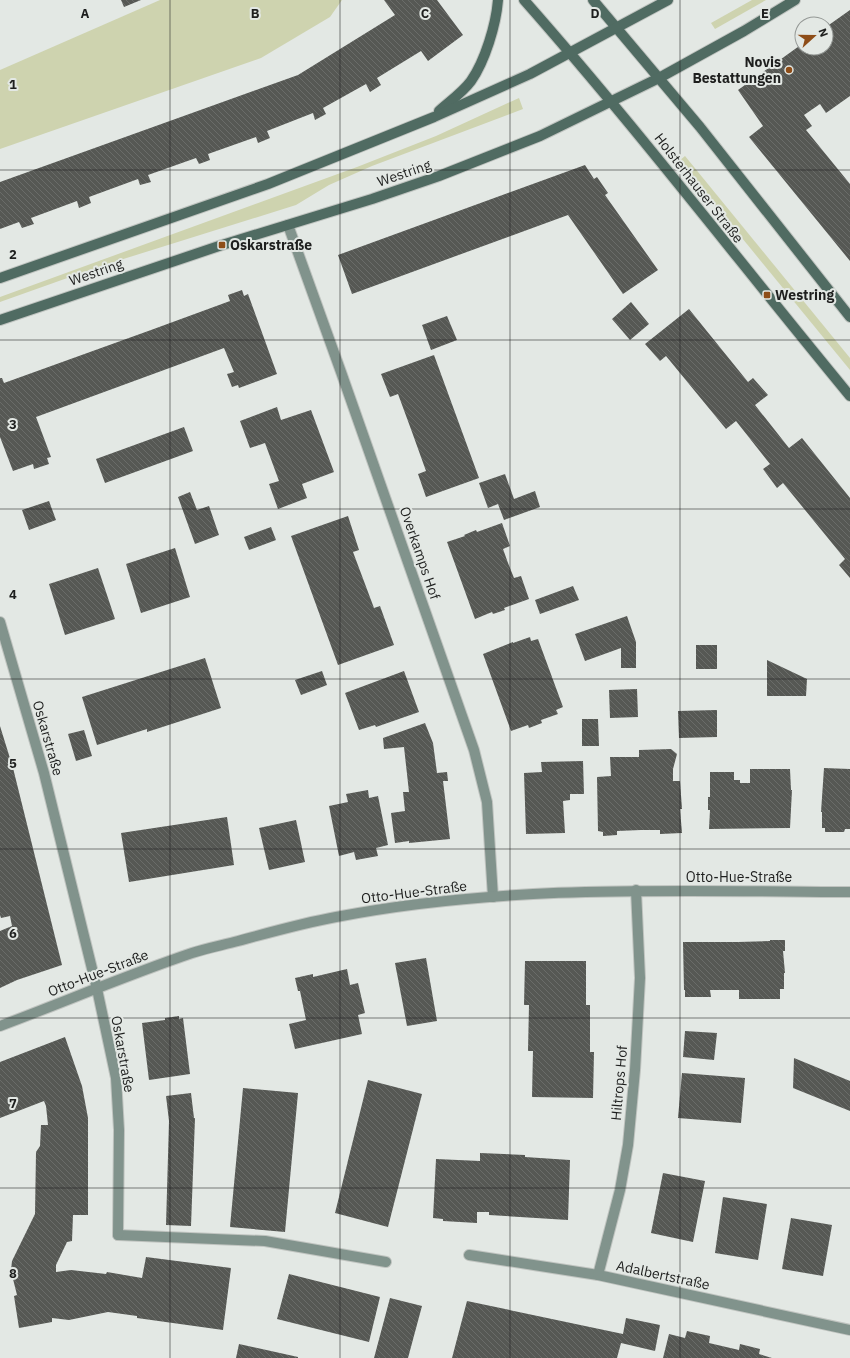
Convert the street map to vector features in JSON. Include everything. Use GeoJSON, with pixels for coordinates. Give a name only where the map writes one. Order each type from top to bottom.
{"type":"FeatureCollection","features":[{"type":"Feature","properties":{"kind":"main road"},"geometry":{"type":"LineString","coordinates":[[434,116],[471,82],[487,51],[492,34],[498,0]]}},
{"type":"Feature","properties":{"kind":"main road","name":"Holsterhauser Straße"},"geometry":{"type":"LineString","coordinates":[[524,0],[571,52],[771,301],[850,396]]}},
{"type":"Feature","properties":{"kind":"main road"},"geometry":{"type":"LineString","coordinates":[[593,0],[659,78],[850,317]]}},
{"type":"Feature","properties":{"kind":"main road","name":"Westring"},"geometry":{"type":"LineString","coordinates":[[0,278],[268,184],[434,116],[530,74],[668,0]]}},
{"type":"Feature","properties":{"kind":"main road","name":"Westring"},"geometry":{"type":"LineString","coordinates":[[0,320],[222,245],[439,176],[540,136],[659,78],[744,31],[795,0]]}},
{"type":"Feature","properties":{"kind":"street","name":"Overkamps Hof"},"geometry":{"type":"LineString","coordinates":[[288,225],[342,372],[474,750],[487,802],[493,897]]}},
{"type":"Feature","properties":{"kind":"street","name":"Oskarstraße"},"geometry":{"type":"LineString","coordinates":[[0,622],[44,773],[97,989],[116,1078],[120,1130],[118,1235],[265,1241],[386,1262]]}},
{"type":"Feature","properties":{"kind":"street","name":"Otto-Hue-Straße"},"geometry":{"type":"LineString","coordinates":[[0,1026],[143,970],[194,952],[336,917],[405,906],[493,897],[636,890],[850,892]]}},
{"type":"Feature","properties":{"kind":"street","name":"Hiltrops Hof"},"geometry":{"type":"LineString","coordinates":[[598,1275],[620,1190],[628,1145],[635,1070],[640,978],[636,890]]}},
{"type":"Feature","properties":{"kind":"street","name":"Adalbertstraße"},"geometry":{"type":"LineString","coordinates":[[469,1255],[598,1275],[850,1330]]}},
{"type":"Feature","properties":{"kind":"green space"},"geometry":{"type":"Polygon","coordinates":[[[160,0],[342,0],[330,17],[261,58],[0,149],[0,70],[160,0]]]}},
{"type":"Feature","properties":{"kind":"green space"},"geometry":{"type":"Polygon","coordinates":[[[752,0],[766,0],[715,29],[711,23],[752,0]]]}},
{"type":"Feature","properties":{"kind":"green space"},"geometry":{"type":"Polygon","coordinates":[[[519,98],[523,109],[372,166],[329,185],[296,205],[101,266],[0,302],[0,297],[357,167],[436,136],[519,98]]]}},
{"type":"Feature","properties":{"kind":"green space"},"geometry":{"type":"Polygon","coordinates":[[[685,156],[850,358],[850,370],[679,161],[685,156]]]}},
{"type":"Feature","properties":{"kind":"building"},"geometry":{"type":"Polygon","coordinates":[[[121,0],[141,0],[124,7],[121,0]]]}},
{"type":"Feature","properties":{"kind":"building"},"geometry":{"type":"Polygon","coordinates":[[[384,0],[437,0],[463,35],[428,61],[421,51],[377,78],[381,85],[370,92],[366,84],[323,108],[326,114],[315,120],[313,113],[267,131],[270,138],[258,143],[256,137],[208,154],[210,160],[199,164],[196,158],[148,175],[151,182],[140,185],[138,179],[89,197],[91,203],[79,208],[77,201],[31,218],[34,224],[22,228],[19,222],[0,229],[0,182],[298,75],[395,15],[384,0]]]}},
{"type":"Feature","properties":{"kind":"building"},"geometry":{"type":"Polygon","coordinates":[[[850,10],[850,96],[826,113],[820,104],[804,115],[812,126],[806,130],[850,184],[850,261],[749,137],[763,126],[738,90],[794,50],[794,56],[834,56],[834,21],[850,10]]]}},
{"type":"Feature","properties":{"kind":"building"},"geometry":{"type":"Polygon","coordinates":[[[585,165],[594,179],[597,177],[608,193],[605,195],[658,270],[623,294],[568,215],[352,294],[338,255],[585,165]]]}},
{"type":"Feature","properties":{"kind":"building"},"geometry":{"type":"Polygon","coordinates":[[[242,290],[244,296],[248,294],[277,374],[239,388],[238,385],[232,387],[227,374],[234,372],[224,348],[36,417],[51,457],[47,458],[49,464],[34,469],[33,464],[13,471],[0,437],[0,378],[2,378],[4,383],[151,330],[230,301],[228,295],[242,290]]]}},
{"type":"Feature","properties":{"kind":"building"},"geometry":{"type":"Polygon","coordinates":[[[631,302],[649,324],[630,340],[612,319],[631,302]]]}},
{"type":"Feature","properties":{"kind":"building"},"geometry":{"type":"Polygon","coordinates":[[[689,309],[748,382],[753,378],[768,395],[755,405],[789,448],[802,438],[850,498],[850,578],[839,565],[845,559],[783,483],[777,488],[763,469],[770,464],[736,421],[726,429],[666,356],[660,361],[645,344],[689,309]]]}},
{"type":"Feature","properties":{"kind":"building"},"geometry":{"type":"Polygon","coordinates":[[[447,316],[457,340],[431,350],[422,325],[447,316]]]}},
{"type":"Feature","properties":{"kind":"building"},"geometry":{"type":"Polygon","coordinates":[[[434,355],[479,478],[426,497],[418,474],[426,471],[412,432],[398,394],[390,397],[381,374],[434,355]]]}},
{"type":"Feature","properties":{"kind":"building"},"geometry":{"type":"Polygon","coordinates":[[[277,407],[281,420],[311,410],[334,472],[302,484],[307,498],[278,509],[269,484],[279,481],[265,443],[250,448],[240,421],[277,407]]]}},
{"type":"Feature","properties":{"kind":"building"},"geometry":{"type":"Polygon","coordinates":[[[184,427],[193,451],[105,483],[96,459],[184,427]]]}},
{"type":"Feature","properties":{"kind":"building"},"geometry":{"type":"Polygon","coordinates":[[[505,474],[514,499],[535,491],[540,507],[504,520],[498,504],[488,508],[479,483],[505,474]]]}},
{"type":"Feature","properties":{"kind":"building"},"geometry":{"type":"Polygon","coordinates":[[[190,492],[197,510],[209,506],[219,535],[195,544],[178,497],[190,492]]]}},
{"type":"Feature","properties":{"kind":"building"},"geometry":{"type":"Polygon","coordinates":[[[49,501],[56,520],[29,530],[22,510],[49,501]]]}},
{"type":"Feature","properties":{"kind":"building"},"geometry":{"type":"Polygon","coordinates":[[[348,516],[359,550],[353,552],[374,608],[380,606],[394,645],[338,665],[291,536],[348,516]]]}},
{"type":"Feature","properties":{"kind":"building"},"geometry":{"type":"Polygon","coordinates":[[[502,523],[510,546],[503,549],[514,578],[521,576],[529,599],[504,608],[505,610],[493,614],[492,612],[475,619],[447,542],[465,536],[464,535],[476,530],[477,532],[502,523]]]}},
{"type":"Feature","properties":{"kind":"building"},"geometry":{"type":"Polygon","coordinates":[[[271,527],[276,540],[249,550],[244,537],[271,527]]]}},
{"type":"Feature","properties":{"kind":"building"},"geometry":{"type":"Polygon","coordinates":[[[175,548],[190,597],[141,613],[126,564],[175,548]]]}},
{"type":"Feature","properties":{"kind":"building"},"geometry":{"type":"Polygon","coordinates":[[[98,568],[115,619],[65,635],[49,584],[98,568]]]}},
{"type":"Feature","properties":{"kind":"building"},"geometry":{"type":"Polygon","coordinates":[[[573,586],[579,600],[540,614],[535,600],[573,586]]]}},
{"type":"Feature","properties":{"kind":"building"},"geometry":{"type":"Polygon","coordinates":[[[627,616],[636,642],[636,668],[621,668],[621,648],[585,661],[575,634],[627,616]]]}},
{"type":"Feature","properties":{"kind":"building"},"geometry":{"type":"Polygon","coordinates":[[[530,637],[531,641],[538,639],[563,707],[556,710],[558,714],[541,720],[542,723],[529,728],[528,725],[511,731],[483,654],[530,637]]]}},
{"type":"Feature","properties":{"kind":"building"},"geometry":{"type":"Polygon","coordinates":[[[696,645],[717,645],[717,669],[696,669],[696,645]]]}},
{"type":"Feature","properties":{"kind":"building"},"geometry":{"type":"Polygon","coordinates":[[[205,658],[221,708],[147,732],[147,729],[97,745],[82,697],[205,658]]]}},
{"type":"Feature","properties":{"kind":"building"},"geometry":{"type":"Polygon","coordinates":[[[767,660],[807,679],[806,696],[767,696],[767,660]]]}},
{"type":"Feature","properties":{"kind":"building"},"geometry":{"type":"Polygon","coordinates":[[[322,671],[327,685],[301,695],[295,680],[322,671]]]}},
{"type":"Feature","properties":{"kind":"building"},"geometry":{"type":"Polygon","coordinates":[[[404,671],[419,712],[376,727],[375,725],[359,730],[345,693],[404,671]]]}},
{"type":"Feature","properties":{"kind":"building"},"geometry":{"type":"Polygon","coordinates":[[[637,689],[638,717],[610,718],[609,690],[637,689]]]}},
{"type":"Feature","properties":{"kind":"building"},"geometry":{"type":"Polygon","coordinates":[[[717,710],[717,737],[679,738],[678,711],[717,710]]]}},
{"type":"Feature","properties":{"kind":"building"},"geometry":{"type":"Polygon","coordinates":[[[582,719],[598,719],[599,746],[582,746],[582,719]]]}},
{"type":"Feature","properties":{"kind":"building"},"geometry":{"type":"Polygon","coordinates":[[[425,723],[433,743],[437,773],[447,772],[448,781],[443,781],[450,839],[395,843],[391,813],[405,811],[403,792],[409,792],[404,747],[384,749],[383,738],[425,723]]]}},
{"type":"Feature","properties":{"kind":"building"},"geometry":{"type":"Polygon","coordinates":[[[0,726],[13,768],[62,965],[17,980],[0,988],[0,931],[12,926],[10,916],[1,918],[0,915],[0,726]]]}},
{"type":"Feature","properties":{"kind":"building"},"geometry":{"type":"Polygon","coordinates":[[[84,730],[92,756],[76,761],[68,734],[84,730]]]}},
{"type":"Feature","properties":{"kind":"building"},"geometry":{"type":"Polygon","coordinates":[[[671,749],[677,754],[673,769],[673,781],[680,781],[682,833],[660,834],[660,830],[641,830],[617,831],[617,835],[603,836],[603,832],[598,831],[597,777],[611,776],[610,757],[639,757],[639,750],[671,749]]]}},
{"type":"Feature","properties":{"kind":"building"},"geometry":{"type":"Polygon","coordinates":[[[583,761],[584,794],[570,794],[570,800],[563,801],[565,833],[526,834],[524,773],[542,772],[541,762],[583,761]]]}},
{"type":"Feature","properties":{"kind":"building"},"geometry":{"type":"Polygon","coordinates":[[[824,768],[850,769],[850,829],[845,829],[844,832],[825,832],[825,828],[822,828],[821,812],[824,768]]]}},
{"type":"Feature","properties":{"kind":"building"},"geometry":{"type":"Polygon","coordinates":[[[750,769],[790,769],[792,790],[790,828],[709,829],[710,810],[708,810],[708,797],[710,797],[710,772],[734,772],[734,780],[740,780],[740,783],[750,783],[750,769]]]}},
{"type":"Feature","properties":{"kind":"building"},"geometry":{"type":"Polygon","coordinates":[[[368,790],[369,798],[378,796],[388,845],[376,848],[378,856],[356,860],[354,852],[339,856],[329,806],[348,802],[346,794],[368,790]]]}},
{"type":"Feature","properties":{"kind":"building"},"geometry":{"type":"Polygon","coordinates":[[[227,817],[234,865],[129,882],[121,833],[227,817]]]}},
{"type":"Feature","properties":{"kind":"building"},"geometry":{"type":"Polygon","coordinates":[[[296,820],[305,862],[269,870],[259,828],[296,820]]]}},
{"type":"Feature","properties":{"kind":"building"},"geometry":{"type":"Polygon","coordinates":[[[785,940],[785,951],[783,951],[785,973],[784,989],[780,989],[780,999],[739,999],[739,990],[710,990],[711,997],[685,997],[683,942],[738,942],[785,940]]]}},
{"type":"Feature","properties":{"kind":"building"},"geometry":{"type":"Polygon","coordinates":[[[426,958],[437,1021],[407,1026],[395,963],[426,958]]]}},
{"type":"Feature","properties":{"kind":"building"},"geometry":{"type":"Polygon","coordinates":[[[525,961],[586,961],[586,1005],[590,1005],[590,1052],[594,1052],[593,1098],[532,1097],[533,1051],[528,1051],[529,1005],[524,1005],[525,961]]]}},
{"type":"Feature","properties":{"kind":"building"},"geometry":{"type":"Polygon","coordinates":[[[347,969],[350,985],[358,983],[365,1013],[358,1015],[362,1034],[295,1049],[289,1024],[306,1020],[300,991],[298,991],[295,978],[313,974],[313,977],[347,969]]]}},
{"type":"Feature","properties":{"kind":"building"},"geometry":{"type":"Polygon","coordinates":[[[179,1016],[179,1019],[183,1018],[190,1074],[149,1080],[142,1023],[165,1020],[165,1018],[179,1016]]]}},
{"type":"Feature","properties":{"kind":"building"},"geometry":{"type":"Polygon","coordinates":[[[685,1031],[717,1033],[714,1060],[683,1057],[685,1031]]]}},
{"type":"Feature","properties":{"kind":"building"},"geometry":{"type":"Polygon","coordinates":[[[65,1037],[82,1086],[88,1118],[88,1215],[73,1215],[72,1241],[67,1242],[56,1265],[56,1272],[71,1270],[106,1274],[107,1272],[142,1278],[146,1257],[231,1268],[223,1330],[137,1318],[137,1316],[108,1312],[69,1320],[52,1318],[52,1322],[19,1328],[14,1296],[17,1295],[13,1279],[10,1279],[12,1261],[35,1214],[36,1152],[40,1146],[41,1125],[48,1125],[44,1101],[0,1118],[0,1062],[65,1037]]]}},
{"type":"Feature","properties":{"kind":"building"},"geometry":{"type":"Polygon","coordinates":[[[794,1058],[850,1081],[850,1111],[793,1088],[794,1058]]]}},
{"type":"Feature","properties":{"kind":"building"},"geometry":{"type":"Polygon","coordinates":[[[682,1073],[745,1078],[741,1123],[678,1118],[682,1073]]]}},
{"type":"Feature","properties":{"kind":"building"},"geometry":{"type":"Polygon","coordinates":[[[368,1080],[422,1094],[388,1227],[335,1213],[368,1080]]]}},
{"type":"Feature","properties":{"kind":"building"},"geometry":{"type":"Polygon","coordinates":[[[243,1088],[298,1093],[285,1232],[230,1227],[243,1088]]]}},
{"type":"Feature","properties":{"kind":"building"},"geometry":{"type":"Polygon","coordinates":[[[191,1093],[195,1118],[191,1226],[166,1225],[169,1121],[166,1096],[191,1093]]]}},
{"type":"Feature","properties":{"kind":"building"},"geometry":{"type":"Polygon","coordinates":[[[480,1153],[525,1155],[525,1157],[570,1160],[568,1220],[489,1215],[489,1212],[477,1212],[477,1223],[443,1221],[443,1219],[433,1218],[436,1159],[480,1161],[480,1153]]]}},
{"type":"Feature","properties":{"kind":"building"},"geometry":{"type":"Polygon","coordinates":[[[663,1173],[705,1181],[693,1242],[651,1233],[663,1173]]]}},
{"type":"Feature","properties":{"kind":"building"},"geometry":{"type":"Polygon","coordinates":[[[723,1197],[767,1204],[758,1260],[715,1253],[723,1197]]]}},
{"type":"Feature","properties":{"kind":"building"},"geometry":{"type":"Polygon","coordinates":[[[791,1218],[832,1225],[823,1276],[782,1269],[791,1218]]]}},
{"type":"Feature","properties":{"kind":"building"},"geometry":{"type":"Polygon","coordinates":[[[289,1274],[380,1297],[369,1342],[277,1319],[289,1274]]]}},
{"type":"Feature","properties":{"kind":"building"},"geometry":{"type":"Polygon","coordinates":[[[390,1298],[422,1306],[408,1358],[374,1358],[390,1298]]]}},
{"type":"Feature","properties":{"kind":"building"},"geometry":{"type":"Polygon","coordinates":[[[467,1301],[623,1334],[626,1318],[660,1325],[655,1351],[621,1343],[617,1358],[452,1358],[467,1301]]]}},
{"type":"Feature","properties":{"kind":"building"},"geometry":{"type":"Polygon","coordinates":[[[687,1331],[710,1336],[709,1343],[739,1350],[740,1344],[760,1349],[759,1354],[772,1358],[663,1358],[669,1334],[685,1338],[687,1331]]]}},
{"type":"Feature","properties":{"kind":"building"},"geometry":{"type":"Polygon","coordinates":[[[239,1344],[298,1357],[298,1358],[236,1358],[239,1344]]]}},
{"type":"Feature","properties":{"kind":"place","name":"Novis Bestattungen"},"geometry":{"type":"Point","coordinates":[789,70]}},
{"type":"Feature","properties":{"kind":"place","name":"Oskarstraße"},"geometry":{"type":"Point","coordinates":[222,245]}},
{"type":"Feature","properties":{"kind":"place","name":"Westring"},"geometry":{"type":"Point","coordinates":[767,295]}}]}
